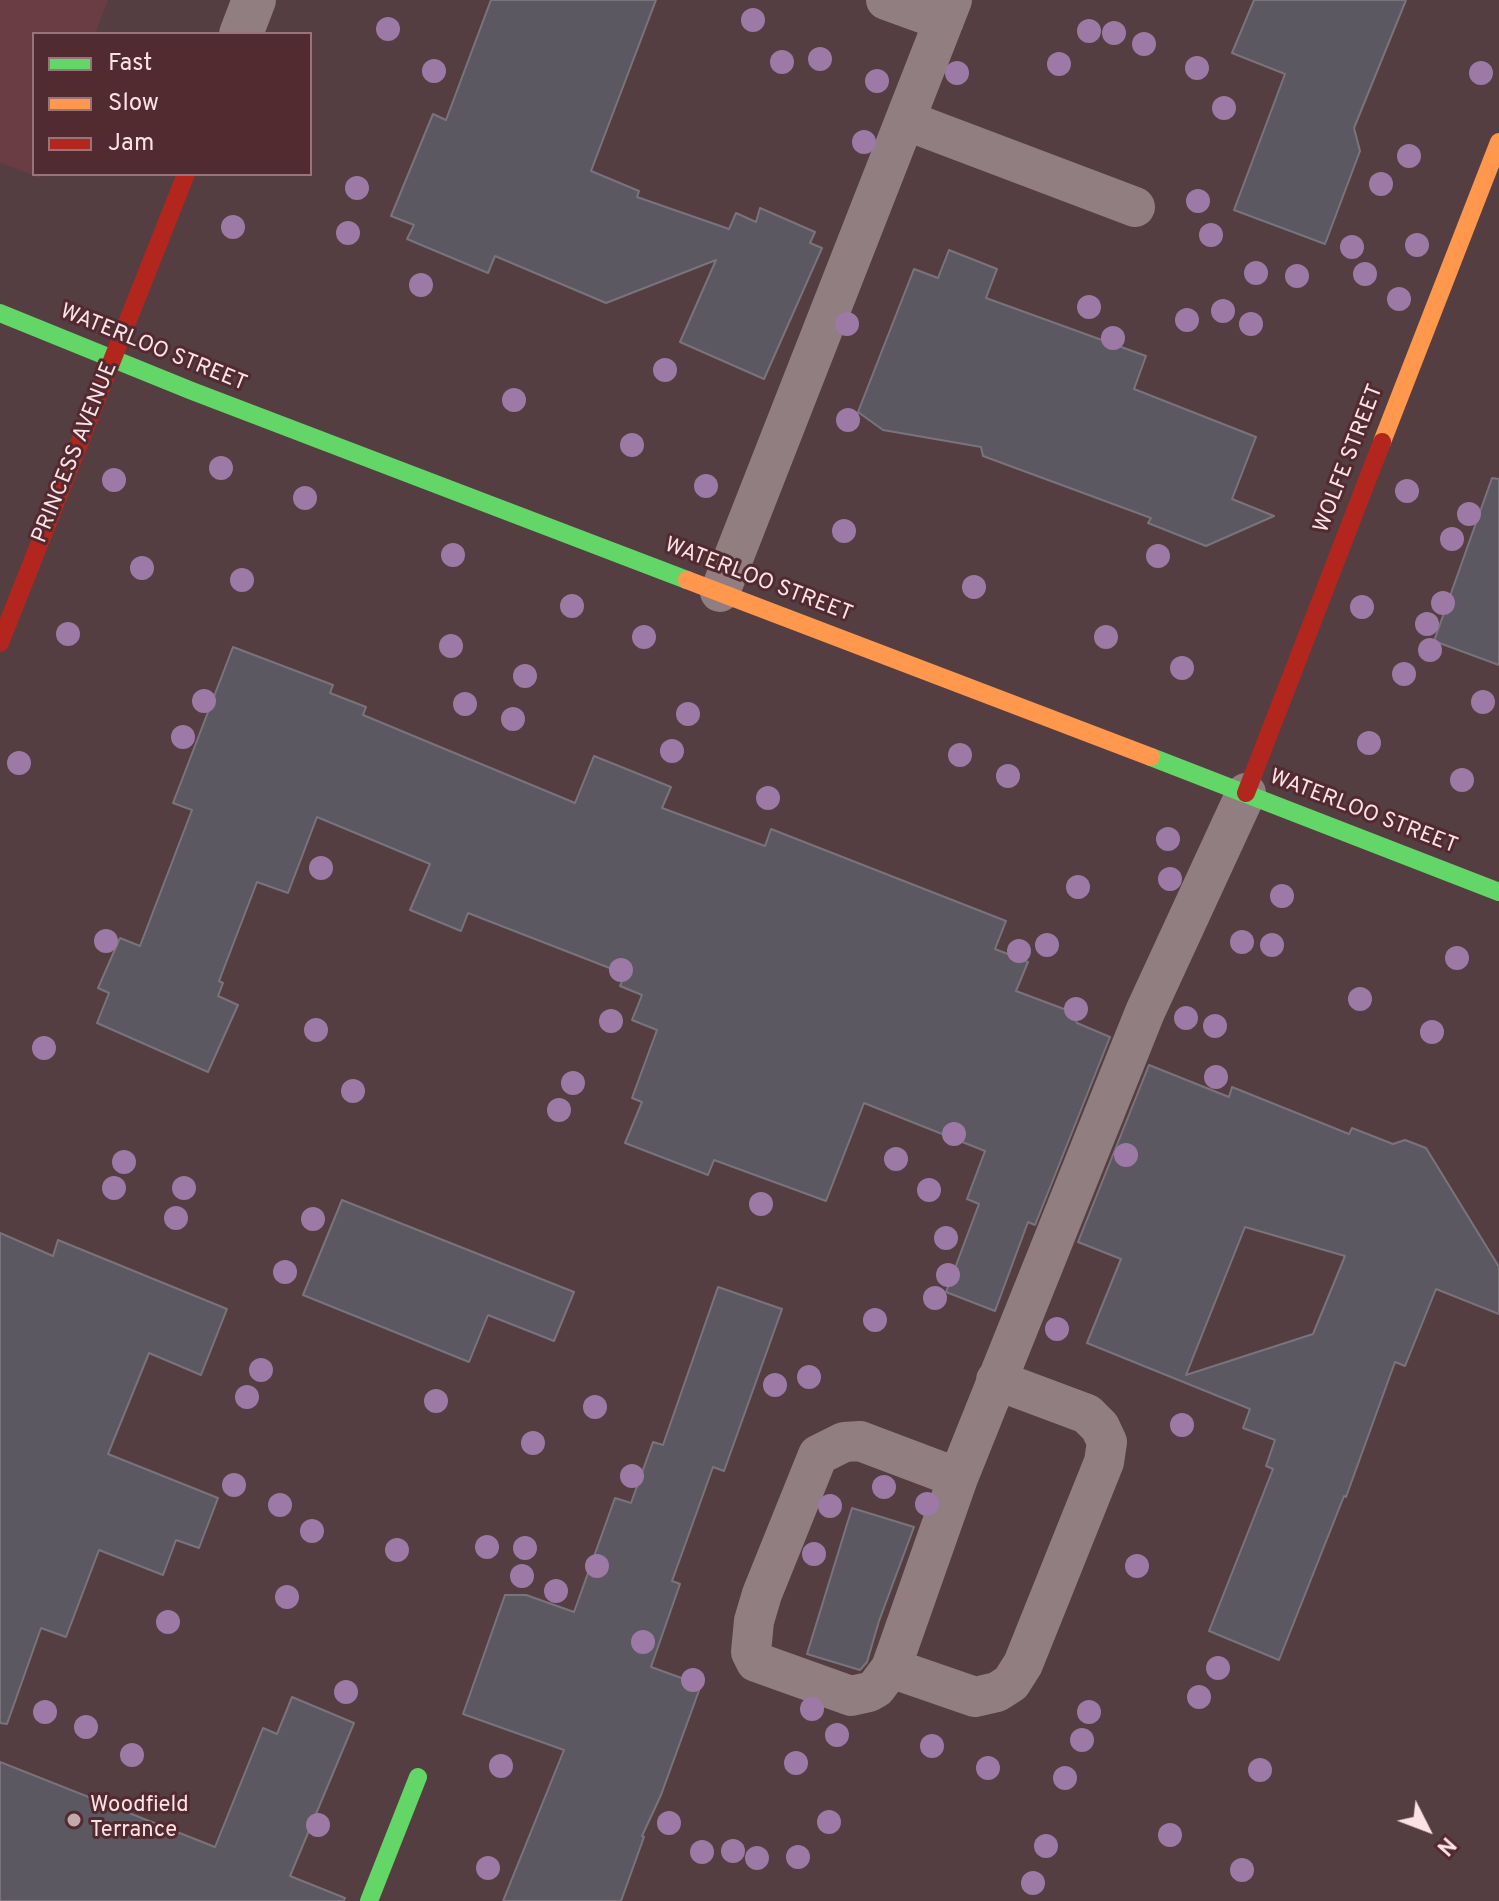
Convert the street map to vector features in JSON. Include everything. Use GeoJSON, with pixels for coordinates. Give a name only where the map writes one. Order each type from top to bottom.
{"type":"FeatureCollection","features":[{"type":"Feature","properties":{"kind":"street"},"geometry":{"type":"LineString","coordinates":[[242,32],[254,0]]}},
{"type":"Feature","properties":{"kind":"street","name":"WOLFE STREET"},"geometry":{"type":"LineString","coordinates":[[1246,793],[1499,142]]}},
{"type":"Feature","properties":{"kind":"street","name":"PRINCESS AVENUE"},"geometry":{"type":"LineString","coordinates":[[0,643],[185,176]]}},
{"type":"Feature","properties":{"kind":"street","name":"WATERLOO STREET"},"geometry":{"type":"LineString","coordinates":[[0,313],[114,360],[1499,892]]}},
{"type":"Feature","properties":{"kind":"street"},"geometry":{"type":"LineString","coordinates":[[369,1901],[418,1777]]}},
{"type":"Feature","properties":{"kind":"lane"},"geometry":{"type":"LineString","coordinates":[[720,592],[948,10],[886,0]]}},
{"type":"Feature","properties":{"kind":"lane"},"geometry":{"type":"LineString","coordinates":[[905,120],[1135,207]]}},
{"type":"Feature","properties":{"kind":"lane"},"geometry":{"type":"LineString","coordinates":[[958,1478],[860,1441],[844,1442],[818,1455],[762,1594],[754,1621],[751,1652],[756,1662],[851,1696],[876,1688],[891,1668],[958,1478],[1145,1012],[1246,793]]}},
{"type":"Feature","properties":{"kind":"lane"},"geometry":{"type":"LineString","coordinates":[[891,1668],[975,1697],[997,1692],[1011,1683],[1023,1664],[1104,1462],[1107,1442],[1100,1427],[1087,1414],[996,1380]]}},
{"type":"Feature","properties":{"kind":"shaded area"},"geometry":{"type":"Polygon","coordinates":[[[0,0],[108,0],[96,32],[32,32],[32,175],[0,162],[0,0]]]}},
{"type":"Feature","properties":{"kind":"building"},"geometry":{"type":"Polygon","coordinates":[[[491,0],[656,0],[591,171],[639,191],[637,197],[729,229],[736,213],[756,222],[760,208],[815,232],[810,243],[822,248],[764,379],[680,342],[716,260],[606,303],[495,256],[488,273],[407,239],[414,225],[391,216],[433,114],[446,120],[491,0]]]}},
{"type":"Feature","properties":{"kind":"building"},"geometry":{"type":"Polygon","coordinates":[[[1254,0],[1406,0],[1354,128],[1360,151],[1325,244],[1234,210],[1285,74],[1232,53],[1254,0]]]}},
{"type":"Feature","properties":{"kind":"building"},"geometry":{"type":"Polygon","coordinates":[[[949,250],[997,269],[986,298],[1146,356],[1134,389],[1256,437],[1232,499],[1274,516],[1206,546],[1148,523],[1151,518],[983,456],[981,447],[883,430],[858,412],[914,269],[938,278],[949,250]]]}},
{"type":"Feature","properties":{"kind":"building"},"geometry":{"type":"Polygon","coordinates":[[[1492,478],[1499,479],[1499,665],[1434,641],[1492,478]]]}},
{"type":"Feature","properties":{"kind":"building"},"geometry":{"type":"Polygon","coordinates":[[[233,647],[333,685],[330,693],[366,707],[363,715],[575,803],[594,756],[671,787],[662,808],[765,846],[771,829],[1006,921],[995,949],[1028,962],[1016,991],[1072,1012],[1077,1023],[1110,1037],[1035,1225],[1028,1222],[995,1311],[946,1292],[979,1204],[967,1199],[985,1151],[864,1103],[826,1201],[714,1160],[708,1175],[625,1143],[642,1102],[632,1098],[657,1030],[632,1020],[642,995],[620,986],[625,974],[468,913],[461,931],[410,910],[430,864],[317,817],[288,893],[257,882],[219,981],[223,983],[218,996],[238,1005],[208,1072],[97,1023],[109,993],[98,988],[120,938],[140,946],[192,810],[173,803],[233,647]]]}},
{"type":"Feature","properties":{"kind":"building"},"geometry":{"type":"Polygon","coordinates":[[[1149,1065],[1229,1097],[1232,1087],[1349,1134],[1352,1128],[1393,1144],[1405,1140],[1426,1148],[1499,1267],[1499,1314],[1436,1289],[1405,1366],[1395,1362],[1346,1497],[1279,1660],[1209,1631],[1273,1469],[1266,1466],[1275,1440],[1243,1428],[1250,1409],[1087,1343],[1121,1259],[1078,1242],[1149,1065]],[[1245,1227],[1186,1375],[1313,1334],[1345,1256],[1245,1227]]]}},
{"type":"Feature","properties":{"kind":"building"},"geometry":{"type":"Polygon","coordinates":[[[342,1200],[574,1292],[554,1341],[488,1315],[469,1362],[303,1295],[342,1200]]]}},
{"type":"Feature","properties":{"kind":"building"},"geometry":{"type":"Polygon","coordinates":[[[0,1233],[53,1256],[58,1240],[227,1309],[201,1375],[149,1353],[108,1454],[218,1498],[199,1548],[176,1540],[163,1575],[99,1550],[66,1637],[41,1628],[7,1724],[0,1723],[0,1233]]]}},
{"type":"Feature","properties":{"kind":"building"},"geometry":{"type":"Polygon","coordinates":[[[718,1287],[782,1309],[724,1471],[713,1467],[672,1581],[680,1584],[651,1667],[701,1685],[661,1795],[642,1836],[621,1901],[503,1901],[564,1750],[463,1714],[505,1595],[526,1595],[574,1612],[615,1498],[631,1503],[653,1442],[663,1445],[718,1287]]]}},
{"type":"Feature","properties":{"kind":"building"},"geometry":{"type":"Polygon","coordinates":[[[852,1508],[914,1527],[867,1662],[860,1670],[807,1654],[852,1508]]]}},
{"type":"Feature","properties":{"kind":"building","name":"Woodfield Terrance"},"geometry":{"type":"Polygon","coordinates":[[[292,1697],[354,1723],[290,1876],[345,1898],[344,1901],[0,1901],[0,1762],[215,1847],[263,1728],[277,1734],[292,1697]]]}},
{"type":"Feature","properties":{"kind":"traffic: fast"},"geometry":{"type":"LineString","coordinates":[[0,313],[192,391],[687,580]]}},
{"type":"Feature","properties":{"kind":"traffic: fast"},"geometry":{"type":"LineString","coordinates":[[1151,757],[1499,892]]}},
{"type":"Feature","properties":{"kind":"traffic: fast"},"geometry":{"type":"LineString","coordinates":[[369,1901],[418,1777]]}},
{"type":"Feature","properties":{"kind":"traffic: slow"},"geometry":{"type":"LineString","coordinates":[[1382,442],[1499,142]]}},
{"type":"Feature","properties":{"kind":"traffic: slow"},"geometry":{"type":"LineString","coordinates":[[687,580],[1151,757]]}},
{"type":"Feature","properties":{"kind":"traffic: jam"},"geometry":{"type":"LineString","coordinates":[[0,643],[185,176]]}},
{"type":"Feature","properties":{"kind":"traffic: jam"},"geometry":{"type":"LineString","coordinates":[[1246,793],[1382,442]]}},
{"type":"Feature","properties":{"kind":"place","name":"Woodfield Terrance"},"geometry":{"type":"Point","coordinates":[74,1820]}}]}
